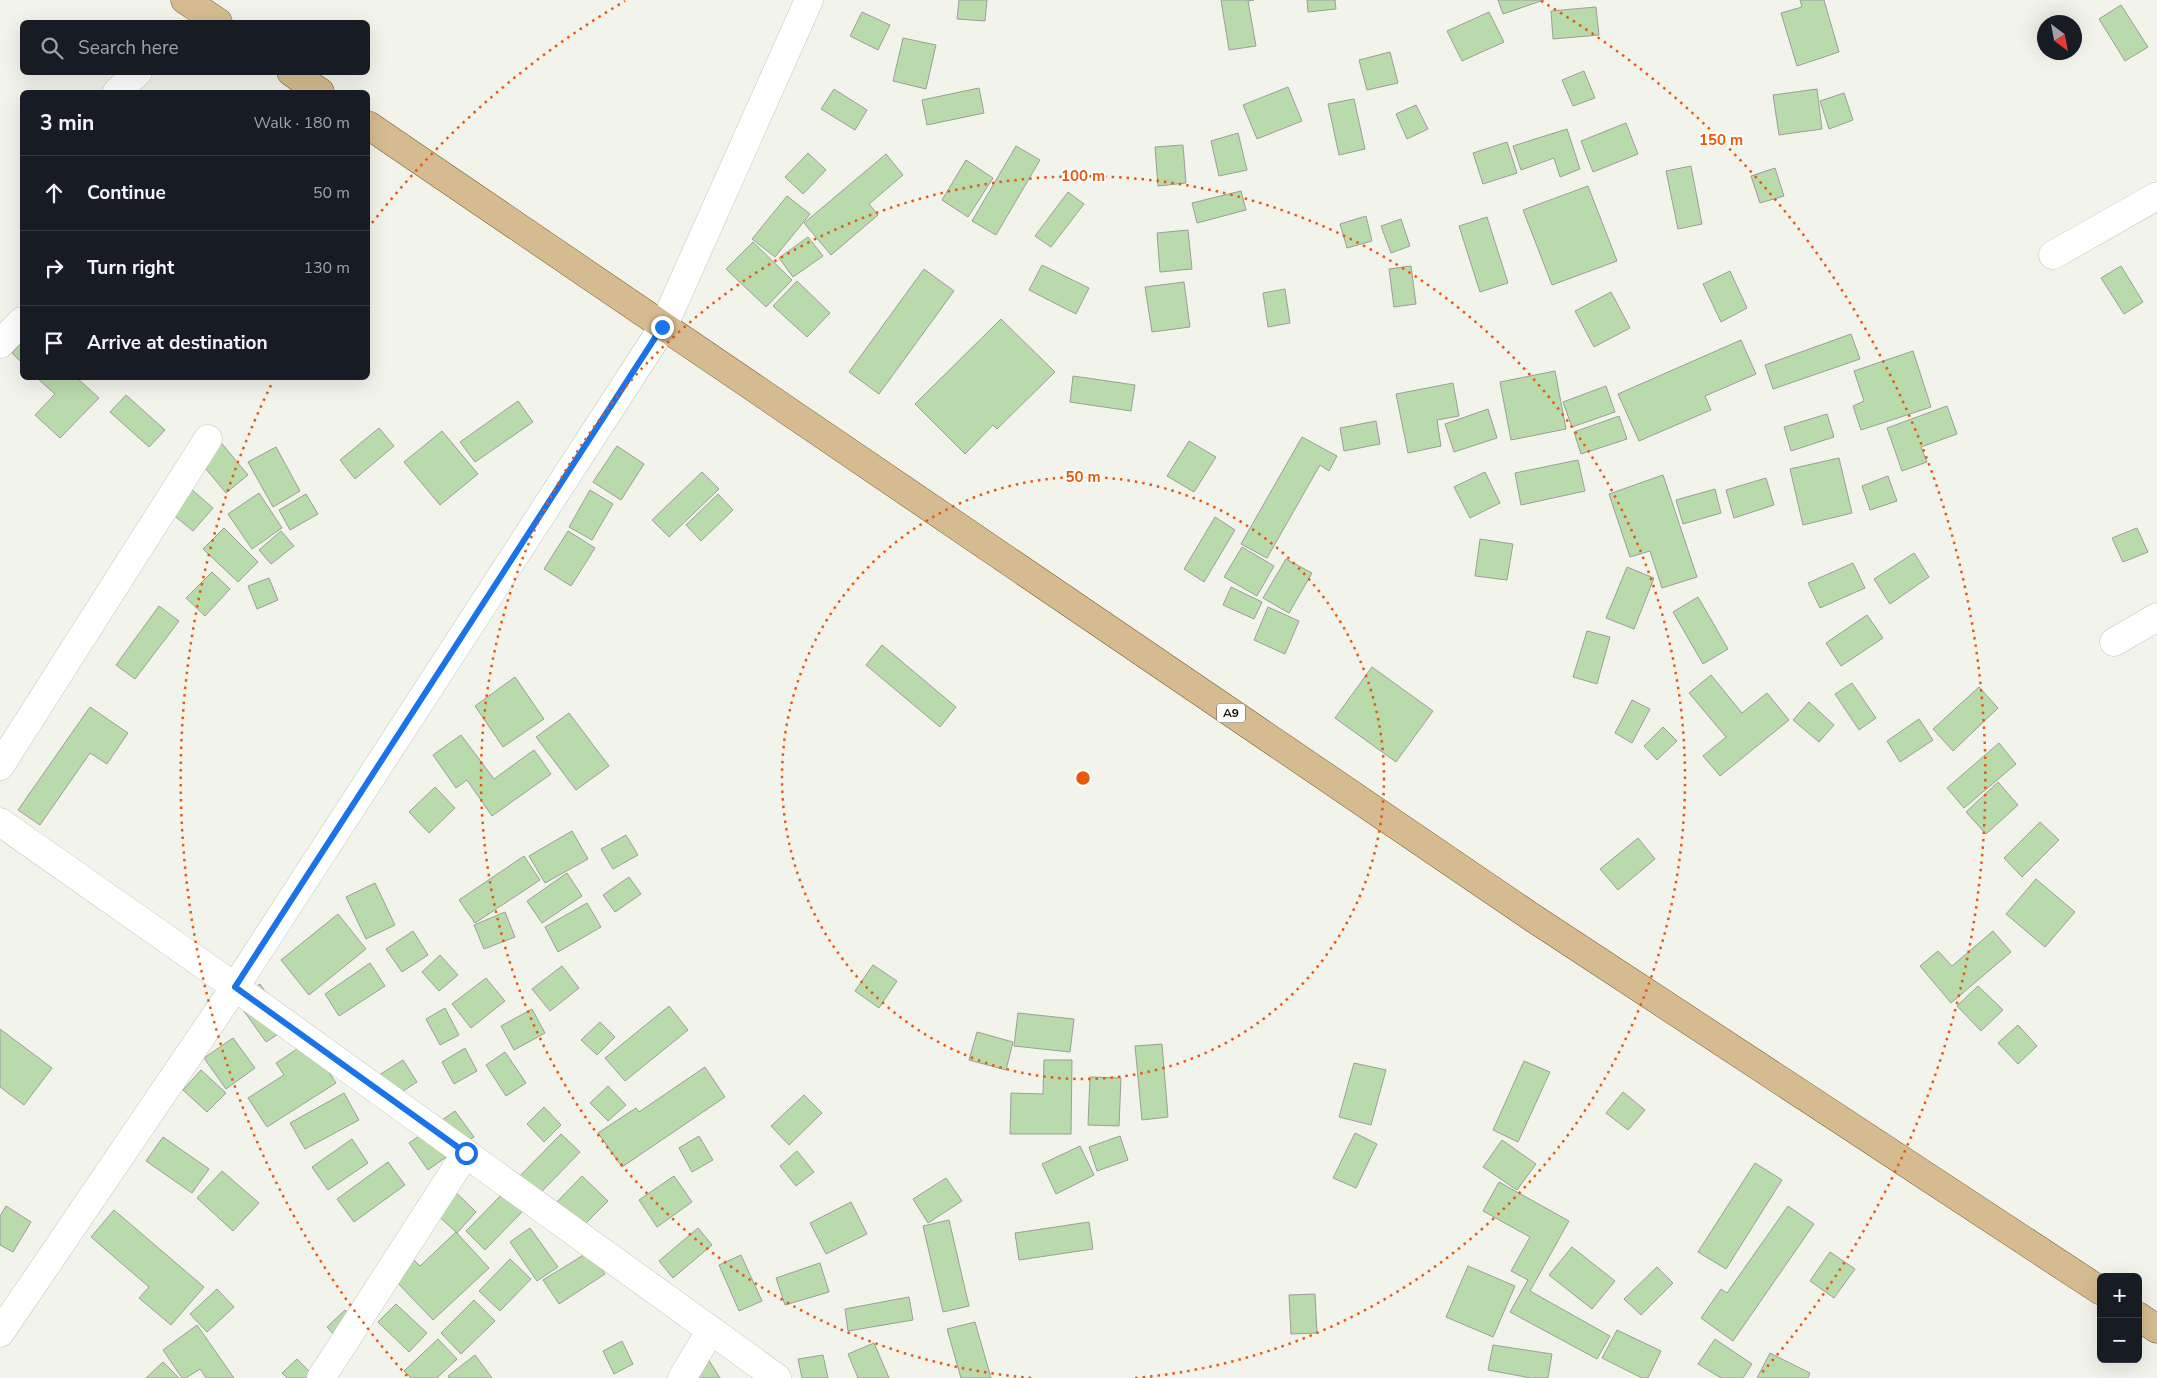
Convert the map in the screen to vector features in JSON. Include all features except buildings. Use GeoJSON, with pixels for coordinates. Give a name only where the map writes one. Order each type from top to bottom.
{"type":"FeatureCollection","features":[{"type":"Feature","properties":{"kind":"main road"},"geometry":{"type":"LineString","coordinates":[[185,0],[215,20]]}},
{"type":"Feature","properties":{"kind":"main road"},"geometry":{"type":"LineString","coordinates":[[295,75],[317,90]]}},
{"type":"Feature","properties":{"kind":"main road","name":"A9"},"geometry":{"type":"LineString","coordinates":[[370,126],[662,327],[1530,916],[2097,1289]]}},
{"type":"Feature","properties":{"kind":"main road"},"geometry":{"type":"LineString","coordinates":[[2141,1318],[2157,1329]]}},
{"type":"Feature","properties":{"kind":"street"},"geometry":{"type":"LineString","coordinates":[[0,1333],[235,987],[662,327],[809,0]]}},
{"type":"Feature","properties":{"kind":"street"},"geometry":{"type":"LineString","coordinates":[[119,90],[135,75]]}},
{"type":"Feature","properties":{"kind":"street"},"geometry":{"type":"LineString","coordinates":[[2053,254],[2157,196]]}},
{"type":"Feature","properties":{"kind":"street"},"geometry":{"type":"LineString","coordinates":[[0,344],[20,324]]}},
{"type":"Feature","properties":{"kind":"street"},"geometry":{"type":"LineString","coordinates":[[0,766],[208,439]]}},
{"type":"Feature","properties":{"kind":"street"},"geometry":{"type":"LineString","coordinates":[[2114,642],[2157,617]]}},
{"type":"Feature","properties":{"kind":"street"},"geometry":{"type":"LineString","coordinates":[[0,822],[235,987],[777,1378]]}},
{"type":"Feature","properties":{"kind":"street"},"geometry":{"type":"LineString","coordinates":[[321,1378],[466,1153]]}},
{"type":"Feature","properties":{"kind":"street"},"geometry":{"type":"LineString","coordinates":[[682,1378],[711,1330]]}},
{"type":"Feature","properties":{"kind":"route"},"geometry":{"type":"LineString","coordinates":[[466,1153],[235,987],[662,327]]}}]}
